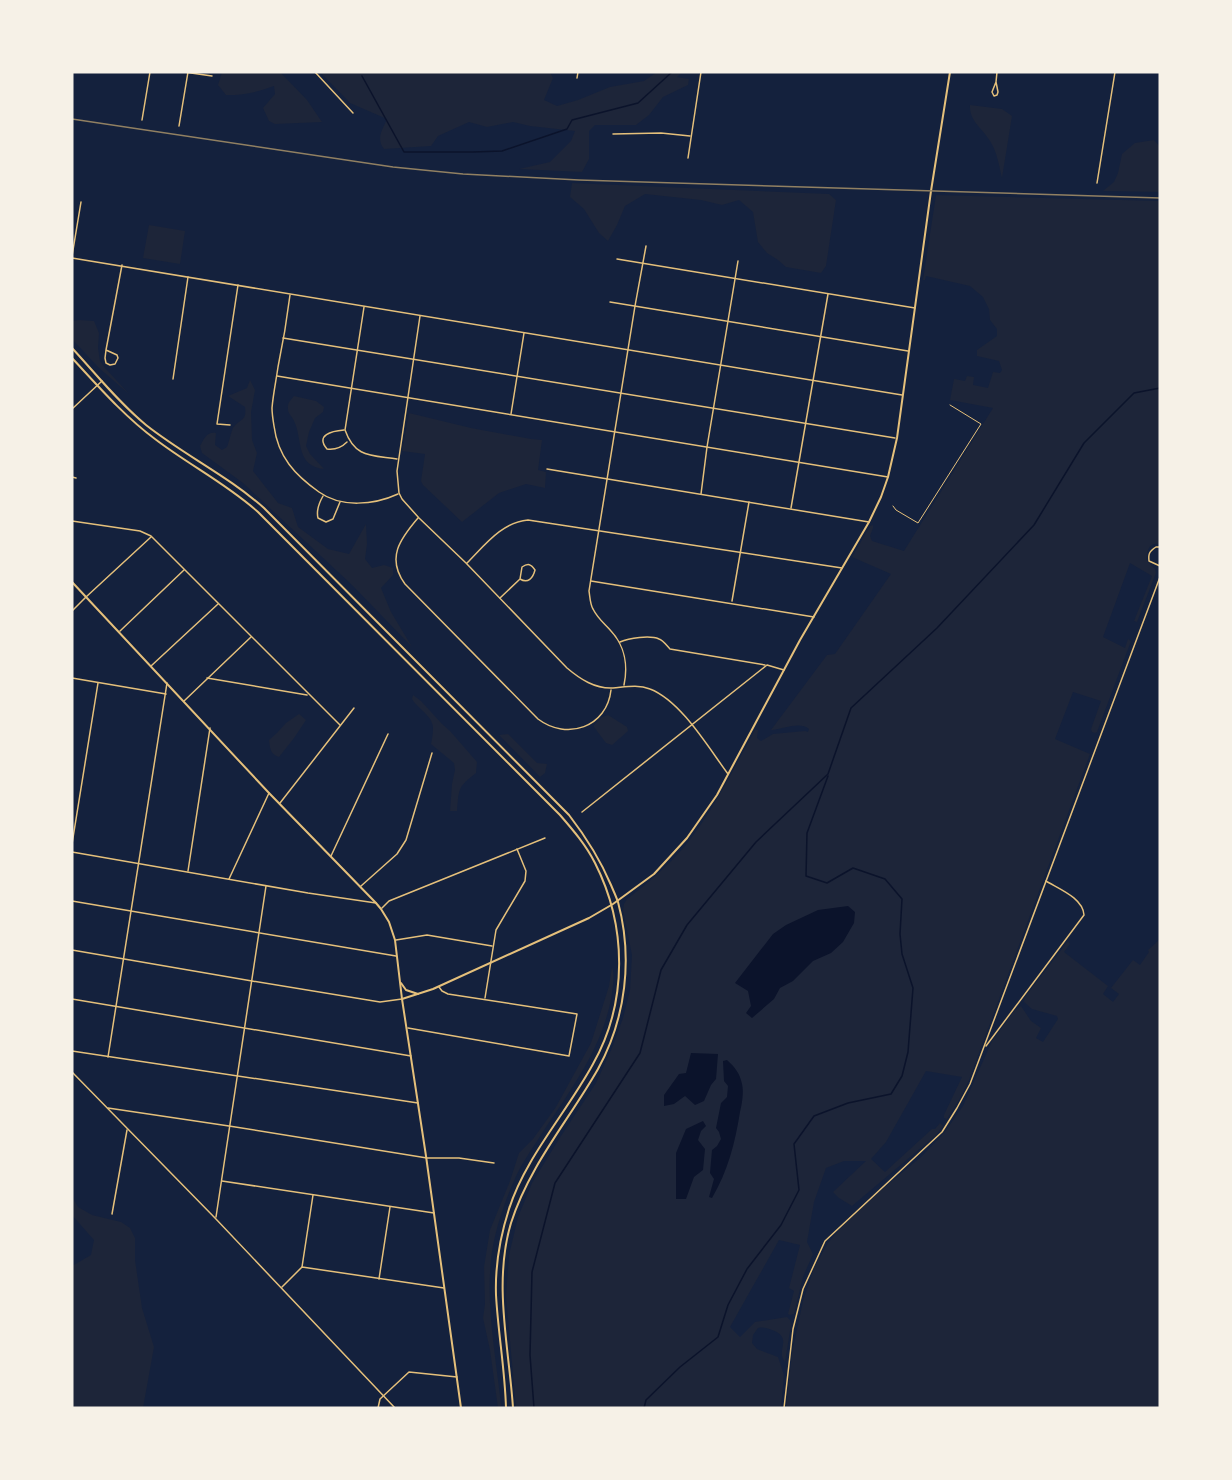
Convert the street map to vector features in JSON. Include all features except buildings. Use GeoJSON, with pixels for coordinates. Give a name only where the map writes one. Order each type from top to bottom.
{"type":"FeatureCollection","features":[{"type":"Feature","properties":{"kind":"main road"},"geometry":{"type":"LineString","coordinates":[[402,999],[439,986],[491,963],[590,918],[612,904],[654,874],[687,838],[717,795],[800,640],[869,522],[888,477],[897,438],[950,72]]}},
{"type":"Feature","properties":{"kind":"main road"},"geometry":{"type":"LineString","coordinates":[[72,348],[146,424],[244,491],[264,508],[484,729],[581,830],[601,862],[618,900],[624,935],[626,972],[623,997],[614,1033],[592,1078],[528,1180],[507,1238],[502,1275],[513,1408]]}},
{"type":"Feature","properties":{"kind":"main road"},"geometry":{"type":"LineString","coordinates":[[72,358],[129,418],[149,435],[239,495],[258,512],[560,815],[576,834],[596,865],[612,904],[617,934],[620,959],[617,995],[604,1042],[593,1065],[523,1177],[510,1206],[500,1242],[496,1293],[506,1408]]}},
{"type":"Feature","properties":{"kind":"main road"},"geometry":{"type":"LineString","coordinates":[[72,582],[269,793],[376,903],[388,922],[398,956],[402,999],[427,1158],[461,1408]]}},
{"type":"Feature","properties":{"kind":"main road"},"geometry":{"type":"LineString","coordinates":[[400,982],[406,990],[418,994]]}},
{"type":"Feature","properties":{"kind":"street"},"geometry":{"type":"LineString","coordinates":[[142,120],[150,72]]}},
{"type":"Feature","properties":{"kind":"street"},"geometry":{"type":"LineString","coordinates":[[184,72],[212,76]]}},
{"type":"Feature","properties":{"kind":"street"},"geometry":{"type":"LineString","coordinates":[[179,126],[188,72]]}},
{"type":"Feature","properties":{"kind":"street"},"geometry":{"type":"LineString","coordinates":[[315,72],[353,113]]}},
{"type":"Feature","properties":{"kind":"street"},"geometry":{"type":"LineString","coordinates":[[577,78],[578,72]]}},
{"type":"Feature","properties":{"kind":"street"},"geometry":{"type":"LineString","coordinates":[[688,158],[701,72]]}},
{"type":"Feature","properties":{"kind":"street"},"geometry":{"type":"LineString","coordinates":[[996,82],[998,72]]}},
{"type":"Feature","properties":{"kind":"street"},"geometry":{"type":"LineString","coordinates":[[1097,183],[1115,72]]}},
{"type":"Feature","properties":{"kind":"street"},"geometry":{"type":"LineString","coordinates":[[613,134],[661,133],[691,136]]}},
{"type":"Feature","properties":{"kind":"street"},"geometry":{"type":"LineString","coordinates":[[81,202],[72,257],[903,395]]}},
{"type":"Feature","properties":{"kind":"street"},"geometry":{"type":"LineString","coordinates":[[624,687],[626,662],[623,650],[610,630],[599,619],[589,591],[646,246]]}},
{"type":"Feature","properties":{"kind":"street"},"geometry":{"type":"LineString","coordinates":[[617,259],[915,308]]}},
{"type":"Feature","properties":{"kind":"street"},"geometry":{"type":"LineString","coordinates":[[701,494],[738,261]]}},
{"type":"Feature","properties":{"kind":"street"},"geometry":{"type":"LineString","coordinates":[[106,350],[117,355],[115,364],[106,363],[105,358],[106,350],[122,265]]}},
{"type":"Feature","properties":{"kind":"street"},"geometry":{"type":"LineString","coordinates":[[173,379],[188,277]]}},
{"type":"Feature","properties":{"kind":"street"},"geometry":{"type":"LineString","coordinates":[[230,425],[216,424],[238,285]]}},
{"type":"Feature","properties":{"kind":"street"},"geometry":{"type":"LineString","coordinates":[[791,508],[828,293]]}},
{"type":"Feature","properties":{"kind":"street"},"geometry":{"type":"LineString","coordinates":[[291,294],[272,410],[274,431],[279,448],[288,464],[300,478],[324,496],[356,503],[374,502],[399,493]]}},
{"type":"Feature","properties":{"kind":"street"},"geometry":{"type":"LineString","coordinates":[[610,302],[909,351]]}},
{"type":"Feature","properties":{"kind":"street"},"geometry":{"type":"LineString","coordinates":[[365,306],[345,430],[348,441],[358,450],[367,454],[399,459]]}},
{"type":"Feature","properties":{"kind":"street"},"geometry":{"type":"LineString","coordinates":[[420,315],[397,471],[399,493],[402,499],[567,668],[587,683],[611,688],[648,688],[664,696],[692,725],[728,774]]}},
{"type":"Feature","properties":{"kind":"street"},"geometry":{"type":"LineString","coordinates":[[511,414],[525,333]]}},
{"type":"Feature","properties":{"kind":"street"},"geometry":{"type":"LineString","coordinates":[[284,338],[897,438]]}},
{"type":"Feature","properties":{"kind":"street"},"geometry":{"type":"LineString","coordinates":[[277,376],[888,477]]}},
{"type":"Feature","properties":{"kind":"street"},"geometry":{"type":"LineString","coordinates":[[72,409],[102,381]]}},
{"type":"Feature","properties":{"kind":"street"},"geometry":{"type":"LineString","coordinates":[[345,430],[332,431],[323,438],[323,443],[327,449],[334,450],[348,441]]}},
{"type":"Feature","properties":{"kind":"street"},"geometry":{"type":"LineString","coordinates":[[547,469],[869,522]]}},
{"type":"Feature","properties":{"kind":"street"},"geometry":{"type":"LineString","coordinates":[[72,477],[76,478]]}},
{"type":"Feature","properties":{"kind":"street"},"geometry":{"type":"LineString","coordinates":[[324,496],[317,509],[317,514],[318,518],[326,522],[333,519],[340,501]]}},
{"type":"Feature","properties":{"kind":"street"},"geometry":{"type":"LineString","coordinates":[[732,603],[749,502]]}},
{"type":"Feature","properties":{"kind":"street"},"geometry":{"type":"LineString","coordinates":[[419,518],[402,537],[397,549],[396,565],[400,577],[538,719],[560,729],[579,729],[591,723],[601,713],[608,701],[611,688]]}},
{"type":"Feature","properties":{"kind":"street"},"geometry":{"type":"LineString","coordinates":[[466,563],[506,527],[518,521],[537,520],[842,568]]}},
{"type":"Feature","properties":{"kind":"street"},"geometry":{"type":"LineString","coordinates":[[72,521],[140,531],[151,536],[340,725]]}},
{"type":"Feature","properties":{"kind":"street"},"geometry":{"type":"LineString","coordinates":[[72,611],[151,536]]}},
{"type":"Feature","properties":{"kind":"street"},"geometry":{"type":"LineString","coordinates":[[1160,547],[1151,550],[1149,555],[1149,561],[1160,566]]}},
{"type":"Feature","properties":{"kind":"street"},"geometry":{"type":"LineString","coordinates":[[500,598],[520,579],[522,567],[526,565],[533,567],[534,575],[530,580],[520,579]]}},
{"type":"Feature","properties":{"kind":"street"},"geometry":{"type":"LineString","coordinates":[[119,632],[185,570]]}},
{"type":"Feature","properties":{"kind":"street"},"geometry":{"type":"LineString","coordinates":[[784,1408],[793,1329],[803,1289],[825,1241],[942,1132],[970,1084],[1160,578]]}},
{"type":"Feature","properties":{"kind":"street"},"geometry":{"type":"LineString","coordinates":[[590,580],[814,617]]}},
{"type":"Feature","properties":{"kind":"street"},"geometry":{"type":"LineString","coordinates":[[151,666],[219,603]]}},
{"type":"Feature","properties":{"kind":"street"},"geometry":{"type":"LineString","coordinates":[[184,700],[252,637]]}},
{"type":"Feature","properties":{"kind":"street"},"geometry":{"type":"LineString","coordinates":[[619,642],[628,638],[659,639],[670,649],[767,665],[784,670]]}},
{"type":"Feature","properties":{"kind":"street"},"geometry":{"type":"LineString","coordinates":[[582,812],[767,665]]}},
{"type":"Feature","properties":{"kind":"street"},"geometry":{"type":"LineString","coordinates":[[72,678],[166,694]]}},
{"type":"Feature","properties":{"kind":"street"},"geometry":{"type":"LineString","coordinates":[[207,678],[310,695]]}},
{"type":"Feature","properties":{"kind":"street"},"geometry":{"type":"LineString","coordinates":[[108,1057],[167,682]]}},
{"type":"Feature","properties":{"kind":"street"},"geometry":{"type":"LineString","coordinates":[[72,844],[98,683]]}},
{"type":"Feature","properties":{"kind":"street"},"geometry":{"type":"LineString","coordinates":[[280,803],[354,708]]}},
{"type":"Feature","properties":{"kind":"street"},"geometry":{"type":"LineString","coordinates":[[188,872],[210,728]]}},
{"type":"Feature","properties":{"kind":"street"},"geometry":{"type":"LineString","coordinates":[[331,857],[388,734]]}},
{"type":"Feature","properties":{"kind":"street"},"geometry":{"type":"LineString","coordinates":[[360,887],[397,854],[406,840],[432,753]]}},
{"type":"Feature","properties":{"kind":"street"},"geometry":{"type":"LineString","coordinates":[[228,879],[269,793]]}},
{"type":"Feature","properties":{"kind":"street"},"geometry":{"type":"LineString","coordinates":[[381,909],[389,901],[545,838]]}},
{"type":"Feature","properties":{"kind":"street"},"geometry":{"type":"LineString","coordinates":[[484,1000],[496,930],[525,881],[526,871],[516,848]]}},
{"type":"Feature","properties":{"kind":"street"},"geometry":{"type":"LineString","coordinates":[[72,852],[376,903]]}},
{"type":"Feature","properties":{"kind":"street"},"geometry":{"type":"LineString","coordinates":[[983,1049],[1084,915],[1084,909],[1078,902],[1046,881]]}},
{"type":"Feature","properties":{"kind":"street"},"geometry":{"type":"LineString","coordinates":[[215,1218],[266,886]]}},
{"type":"Feature","properties":{"kind":"street"},"geometry":{"type":"LineString","coordinates":[[72,901],[398,956]]}},
{"type":"Feature","properties":{"kind":"street"},"geometry":{"type":"LineString","coordinates":[[395,940],[428,935],[493,946]]}},
{"type":"Feature","properties":{"kind":"street"},"geometry":{"type":"LineString","coordinates":[[72,950],[380,1002],[402,999]]}},
{"type":"Feature","properties":{"kind":"street"},"geometry":{"type":"LineString","coordinates":[[408,1028],[569,1056],[577,1014],[448,994],[439,986]]}},
{"type":"Feature","properties":{"kind":"street"},"geometry":{"type":"LineString","coordinates":[[72,999],[411,1056]]}},
{"type":"Feature","properties":{"kind":"street"},"geometry":{"type":"LineString","coordinates":[[72,1051],[418,1102]]}},
{"type":"Feature","properties":{"kind":"street"},"geometry":{"type":"LineString","coordinates":[[72,1072],[215,1218],[395,1408]]}},
{"type":"Feature","properties":{"kind":"street"},"geometry":{"type":"LineString","coordinates":[[107,1108],[427,1158],[459,1158],[494,1163]]}},
{"type":"Feature","properties":{"kind":"street"},"geometry":{"type":"LineString","coordinates":[[112,1214],[128,1129]]}},
{"type":"Feature","properties":{"kind":"street"},"geometry":{"type":"LineString","coordinates":[[221,1180],[434,1213]]}},
{"type":"Feature","properties":{"kind":"street"},"geometry":{"type":"LineString","coordinates":[[281,1287],[302,1267],[313,1194]]}},
{"type":"Feature","properties":{"kind":"street"},"geometry":{"type":"LineString","coordinates":[[379,1280],[391,1206]]}},
{"type":"Feature","properties":{"kind":"street"},"geometry":{"type":"LineString","coordinates":[[302,1267],[444,1288]]}},
{"type":"Feature","properties":{"kind":"street"},"geometry":{"type":"LineString","coordinates":[[378,1408],[380,1399],[409,1372],[457,1377]]}},
{"type":"Feature","properties":{"kind":"lane"},"geometry":{"type":"LineString","coordinates":[[893,506],[918,524],[981,424],[951,405]]}},
{"type":"Feature","properties":{"kind":"shaded area"},"geometry":{"type":"Polygon","coordinates":[[[222,72],[280,72],[307,100],[322,122],[275,124],[269,121],[263,108],[275,94],[274,86],[251,93],[226,95],[218,85],[222,72]]]}},
{"type":"Feature","properties":{"kind":"shaded area"},"geometry":{"type":"Polygon","coordinates":[[[320,72],[550,72],[553,78],[544,100],[557,106],[610,87],[644,81],[657,72],[682,72],[677,77],[689,79],[688,85],[663,97],[649,115],[636,125],[595,125],[589,131],[589,159],[582,172],[519,169],[550,162],[571,141],[575,131],[513,122],[487,127],[469,122],[438,136],[431,146],[384,149],[380,138],[387,119],[350,103],[320,72]]]}},
{"type":"Feature","properties":{"kind":"shaded area"},"geometry":{"type":"Polygon","coordinates":[[[970,105],[1002,109],[1012,116],[1002,178],[998,159],[987,137],[974,120],[970,105]]]}},
{"type":"Feature","properties":{"kind":"shaded area"},"geometry":{"type":"Polygon","coordinates":[[[1154,140],[1160,147],[1160,192],[1103,191],[1114,182],[1122,154],[1135,143],[1154,140]]]}},
{"type":"Feature","properties":{"kind":"shaded area"},"geometry":{"type":"Polygon","coordinates":[[[572,183],[829,194],[836,200],[826,266],[821,273],[786,267],[767,253],[758,242],[753,212],[739,200],[722,205],[701,200],[645,194],[625,206],[608,241],[599,233],[584,209],[570,197],[572,183]]]}},
{"type":"Feature","properties":{"kind":"shaded area"},"geometry":{"type":"Polygon","coordinates":[[[936,195],[1160,201],[1160,544],[1151,546],[1147,557],[1147,561],[1156,573],[1137,622],[1134,621],[1152,576],[1130,563],[1103,637],[1125,648],[1128,639],[1131,641],[1097,732],[1092,732],[1091,729],[1101,701],[1073,692],[1055,739],[1090,754],[969,1080],[959,1100],[947,1119],[944,1118],[962,1077],[926,1071],[886,1142],[871,1159],[885,1172],[932,1129],[940,1123],[943,1126],[935,1136],[852,1206],[833,1192],[866,1161],[844,1161],[826,1168],[814,1202],[807,1242],[813,1254],[803,1277],[794,1314],[788,1314],[794,1291],[789,1288],[800,1245],[779,1240],[730,1327],[740,1337],[755,1322],[787,1317],[790,1320],[785,1362],[782,1358],[783,1340],[778,1333],[767,1328],[758,1328],[753,1335],[752,1343],[757,1349],[778,1357],[784,1375],[781,1408],[516,1408],[506,1296],[509,1255],[518,1217],[532,1183],[596,1083],[623,1018],[630,990],[632,955],[623,910],[624,904],[672,860],[695,833],[755,730],[758,730],[757,738],[761,741],[773,734],[808,732],[809,729],[801,726],[771,730],[827,655],[835,654],[891,574],[852,557],[870,526],[873,525],[870,536],[872,541],[904,551],[993,408],[950,400],[954,379],[965,381],[967,376],[974,377],[973,385],[988,388],[993,372],[1000,373],[1002,370],[999,361],[977,356],[977,350],[997,336],[997,329],[990,320],[989,309],[983,297],[970,286],[926,276],[923,280],[936,195]]]}},
{"type":"Feature","properties":{"kind":"shaded area"},"geometry":{"type":"Polygon","coordinates":[[[149,225],[185,231],[180,264],[143,258],[149,225]]]}},
{"type":"Feature","properties":{"kind":"shaded area"},"geometry":{"type":"Polygon","coordinates":[[[72,321],[94,321],[99,333],[100,361],[129,394],[98,367],[72,339],[72,321]]]}},
{"type":"Feature","properties":{"kind":"shaded area"},"geometry":{"type":"Polygon","coordinates":[[[250,380],[255,390],[251,412],[252,440],[257,453],[253,471],[278,503],[292,508],[298,527],[328,549],[349,554],[366,524],[365,559],[372,568],[384,565],[393,568],[393,575],[381,588],[391,612],[412,647],[353,586],[243,483],[202,453],[200,446],[210,433],[216,433],[215,445],[222,450],[227,447],[233,428],[244,418],[245,412],[245,407],[228,396],[247,388],[250,380]]]}},
{"type":"Feature","properties":{"kind":"shaded area"},"geometry":{"type":"Polygon","coordinates":[[[294,396],[316,401],[324,407],[323,412],[315,418],[306,446],[324,469],[308,463],[304,457],[297,428],[288,411],[289,403],[294,396]]]}},
{"type":"Feature","properties":{"kind":"shaded area"},"geometry":{"type":"Polygon","coordinates":[[[409,413],[471,428],[542,440],[538,470],[546,472],[545,488],[526,484],[499,493],[462,522],[423,485],[421,481],[425,454],[402,451],[409,413]]]}},
{"type":"Feature","properties":{"kind":"shaded area"},"geometry":{"type":"Polygon","coordinates":[[[413,695],[450,731],[477,762],[476,773],[460,789],[457,811],[450,811],[454,763],[431,744],[432,724],[428,716],[412,699],[413,695]]]}},
{"type":"Feature","properties":{"kind":"shaded area"},"geometry":{"type":"Polygon","coordinates":[[[299,714],[306,720],[279,757],[276,756],[271,750],[269,740],[299,714]]]}},
{"type":"Feature","properties":{"kind":"shaded area"},"geometry":{"type":"Polygon","coordinates":[[[608,715],[627,727],[628,731],[612,745],[606,743],[594,727],[602,717],[608,715]]]}},
{"type":"Feature","properties":{"kind":"shaded area"},"geometry":{"type":"Polygon","coordinates":[[[508,734],[537,763],[547,764],[545,773],[540,777],[499,735],[508,734]]]}},
{"type":"Feature","properties":{"kind":"shaded area"},"geometry":{"type":"Polygon","coordinates":[[[848,906],[855,912],[854,923],[843,942],[831,953],[813,961],[793,981],[780,988],[774,999],[752,1018],[746,1013],[751,1006],[748,991],[735,983],[773,934],[786,925],[818,910],[848,906]]]}},
{"type":"Feature","properties":{"kind":"shaded area"},"geometry":{"type":"Polygon","coordinates":[[[1160,938],[1160,1408],[786,1408],[792,1353],[803,1301],[814,1268],[828,1243],[852,1214],[921,1157],[944,1133],[963,1106],[992,1041],[1015,1010],[1021,1006],[1031,1021],[1041,1028],[1036,1038],[1043,1042],[1058,1019],[1057,1016],[1032,1009],[1024,1002],[1025,997],[1068,941],[1070,944],[1064,952],[1108,986],[1103,994],[1113,1002],[1119,994],[1111,988],[1133,960],[1140,965],[1149,952],[1148,950],[1160,938]]]}},
{"type":"Feature","properties":{"kind":"shaded area"},"geometry":{"type":"Polygon","coordinates":[[[612,967],[614,976],[612,993],[601,1033],[573,1087],[519,1170],[506,1199],[497,1230],[491,1260],[490,1296],[501,1405],[498,1408],[483,1318],[484,1267],[490,1230],[519,1153],[533,1139],[556,1107],[591,1043],[609,986],[612,967]]]}},
{"type":"Feature","properties":{"kind":"shaded area"},"geometry":{"type":"Polygon","coordinates":[[[691,1053],[718,1054],[716,1079],[704,1101],[695,1105],[685,1096],[674,1104],[664,1106],[664,1095],[679,1074],[686,1073],[691,1053]]]}},
{"type":"Feature","properties":{"kind":"shaded area"},"geometry":{"type":"Polygon","coordinates":[[[727,1060],[740,1077],[743,1098],[730,1157],[712,1198],[709,1197],[714,1179],[710,1173],[712,1150],[721,1139],[716,1128],[721,1103],[727,1097],[728,1086],[724,1081],[723,1061],[727,1060]]]}},
{"type":"Feature","properties":{"kind":"shaded area"},"geometry":{"type":"Polygon","coordinates":[[[703,1121],[706,1126],[701,1131],[698,1140],[705,1149],[703,1170],[694,1177],[686,1199],[676,1199],[676,1153],[686,1129],[703,1121]]]}},
{"type":"Feature","properties":{"kind":"shaded area"},"geometry":{"type":"Polygon","coordinates":[[[72,1197],[78,1207],[92,1215],[121,1222],[130,1228],[135,1238],[135,1260],[142,1308],[154,1347],[143,1408],[72,1408],[72,1266],[91,1255],[94,1240],[72,1215],[72,1197]]]}},
{"type":"Feature","properties":{"kind":"waterway"},"geometry":{"type":"LineString","coordinates":[[362,76],[404,152],[473,152],[502,151],[567,129],[572,120],[638,103],[672,72]]}},
{"type":"Feature","properties":{"kind":"waterway"},"geometry":{"type":"LineString","coordinates":[[534,1408],[530,1355],[532,1272],[555,1183],[640,1053],[661,970],[687,925],[756,842],[828,774],[851,708],[937,628],[1034,525],[1084,443],[1134,393],[1160,388]]}},
{"type":"Feature","properties":{"kind":"waterway"},"geometry":{"type":"LineString","coordinates":[[644,1408],[646,1400],[680,1367],[718,1337],[728,1305],[747,1269],[781,1225],[799,1190],[794,1144],[814,1116],[848,1103],[891,1094],[902,1076],[908,1052],[913,988],[902,954],[900,934],[902,899],[885,879],[853,868],[827,883],[806,876],[807,833],[828,776]]}},
{"type":"Feature","properties":{"kind":"railway"},"geometry":{"type":"LineString","coordinates":[[72,119],[393,167],[463,174],[579,180],[1160,198]]}}]}
